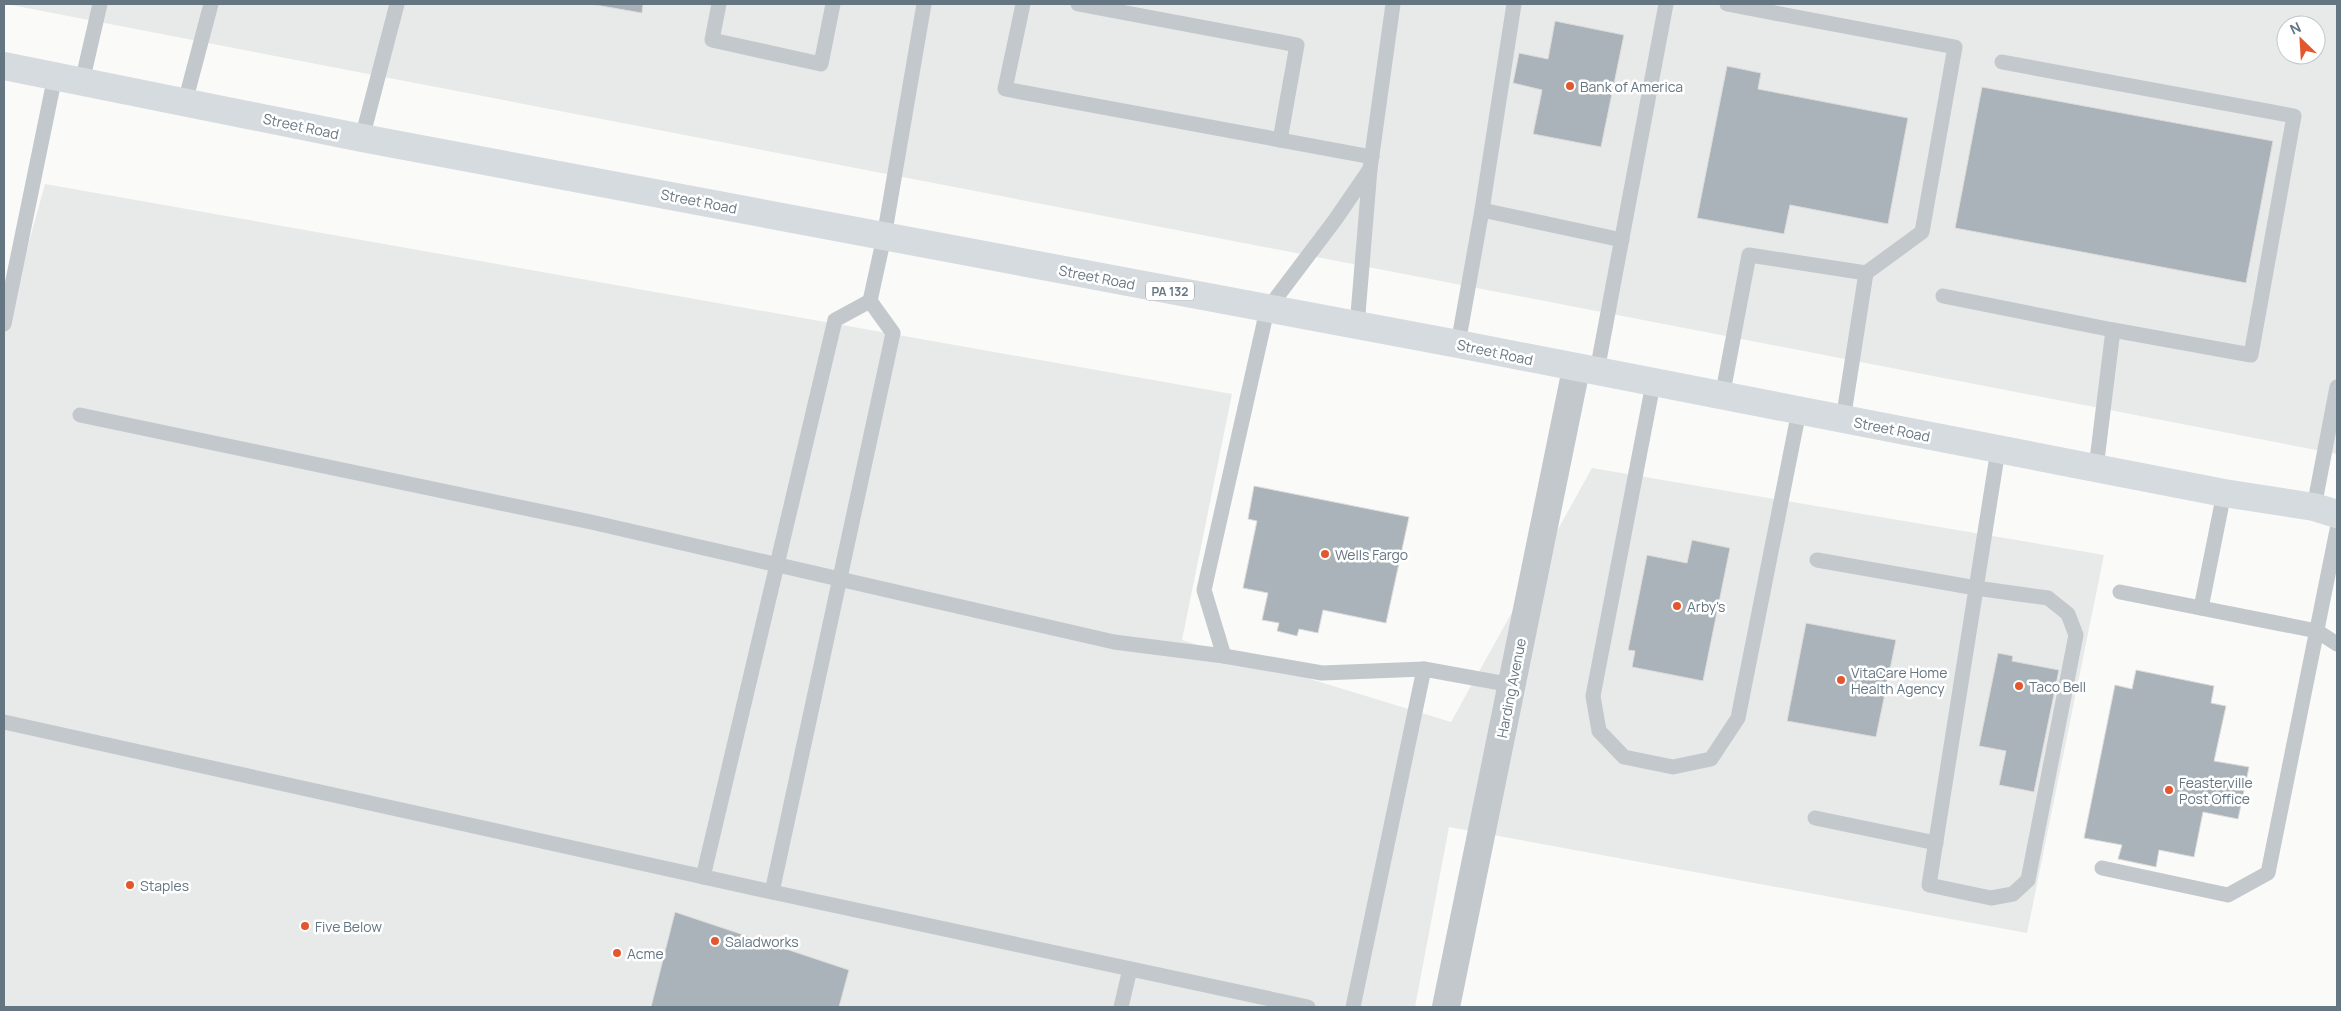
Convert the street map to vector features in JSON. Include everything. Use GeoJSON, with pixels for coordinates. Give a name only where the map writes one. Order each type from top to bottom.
{"type":"FeatureCollection","features":[{"type":"Feature","properties":{"kind":"main road","name":"Street Road"},"geometry":{"type":"LineString","coordinates":[[4,66],[362,138],[1266,310],[1458,344],[1653,384],[2326,511]]}},
{"type":"Feature","properties":{"kind":"street","name":"Harding Avenue"},"geometry":{"type":"LineString","coordinates":[[1446,1007],[1512,685],[1586,370]]}},
{"type":"Feature","properties":{"kind":"lane"},"geometry":{"type":"LineString","coordinates":[[82,82],[100,4]]}},
{"type":"Feature","properties":{"kind":"lane"},"geometry":{"type":"LineString","coordinates":[[185,102],[211,4]]}},
{"type":"Feature","properties":{"kind":"lane"},"geometry":{"type":"LineString","coordinates":[[362,138],[397,4]]}},
{"type":"Feature","properties":{"kind":"lane"},"geometry":{"type":"LineString","coordinates":[[719,4],[712,40],[821,64],[833,4]]}},
{"type":"Feature","properties":{"kind":"lane"},"geometry":{"type":"LineString","coordinates":[[772,892],[893,333],[870,301],[884,237],[924,4]]}},
{"type":"Feature","properties":{"kind":"lane"},"geometry":{"type":"LineString","coordinates":[[1023,4],[1005,89],[1280,140],[1371,163]]}},
{"type":"Feature","properties":{"kind":"lane"},"geometry":{"type":"LineString","coordinates":[[1078,4],[1297,45],[1280,140]]}},
{"type":"Feature","properties":{"kind":"lane"},"geometry":{"type":"LineString","coordinates":[[1357,326],[1371,163],[1393,4]]}},
{"type":"Feature","properties":{"kind":"lane"},"geometry":{"type":"LineString","coordinates":[[1458,344],[1482,210],[1514,4]]}},
{"type":"Feature","properties":{"kind":"lane"},"geometry":{"type":"LineString","coordinates":[[1586,370],[1622,240],[1666,4]]}},
{"type":"Feature","properties":{"kind":"lane"},"geometry":{"type":"LineString","coordinates":[[1727,4],[1955,47],[1922,232],[1866,273],[1843,420]]}},
{"type":"Feature","properties":{"kind":"lane"},"geometry":{"type":"LineString","coordinates":[[1943,296],[2251,355],[2294,116],[2002,62]]}},
{"type":"Feature","properties":{"kind":"lane"},"geometry":{"type":"LineString","coordinates":[[4,324],[54,76]]}},
{"type":"Feature","properties":{"kind":"lane"},"geometry":{"type":"LineString","coordinates":[[1224,656],[1204,590],[1266,310],[1335,220],[1371,163]]}},
{"type":"Feature","properties":{"kind":"lane"},"geometry":{"type":"LineString","coordinates":[[1482,210],[1622,240]]}},
{"type":"Feature","properties":{"kind":"lane"},"geometry":{"type":"LineString","coordinates":[[1722,397],[1749,255],[1866,273]]}},
{"type":"Feature","properties":{"kind":"lane"},"geometry":{"type":"LineString","coordinates":[[703,876],[835,320],[870,301]]}},
{"type":"Feature","properties":{"kind":"lane"},"geometry":{"type":"LineString","coordinates":[[2096,468],[2113,330]]}},
{"type":"Feature","properties":{"kind":"lane"},"geometry":{"type":"LineString","coordinates":[[1653,384],[1593,696],[1599,731],[1624,757],[1673,767],[1711,759],[1738,718],[1799,411]]}},
{"type":"Feature","properties":{"kind":"lane"},"geometry":{"type":"LineString","coordinates":[[2326,511],[2337,387]]}},
{"type":"Feature","properties":{"kind":"lane"},"geometry":{"type":"LineString","coordinates":[[80,416],[493,501],[777,563],[1114,642],[1224,656],[1322,673],[1424,668],[1512,685]]}},
{"type":"Feature","properties":{"kind":"lane"},"geometry":{"type":"LineString","coordinates":[[1817,560],[1976,588],[2048,598],[2068,614],[2076,635],[2028,880],[2014,894],[1991,898],[1929,885],[1936,843],[1976,588],[1998,450]]}},
{"type":"Feature","properties":{"kind":"lane"},"geometry":{"type":"LineString","coordinates":[[2201,608],[2224,493]]}},
{"type":"Feature","properties":{"kind":"lane"},"geometry":{"type":"LineString","coordinates":[[2102,868],[2228,894],[2268,873],[2337,530]]}},
{"type":"Feature","properties":{"kind":"lane"},"geometry":{"type":"LineString","coordinates":[[2120,592],[2317,631],[2337,644]]}},
{"type":"Feature","properties":{"kind":"lane"},"geometry":{"type":"LineString","coordinates":[[1353,1007],[1424,668]]}},
{"type":"Feature","properties":{"kind":"lane"},"geometry":{"type":"LineString","coordinates":[[4,722],[772,892],[1308,1007]]}},
{"type":"Feature","properties":{"kind":"lane"},"geometry":{"type":"LineString","coordinates":[[1815,818],[1936,843]]}},
{"type":"Feature","properties":{"kind":"lane"},"geometry":{"type":"LineString","coordinates":[[1120,1007],[1130,969]]}},
{"type":"Feature","properties":{"kind":"shaded area"},"geometry":{"type":"Polygon","coordinates":[[[6,4],[2337,4],[2337,454],[6,4]]]}},
{"type":"Feature","properties":{"kind":"shaded area"},"geometry":{"type":"Polygon","coordinates":[[[45,184],[1232,394],[1182,640],[1451,722],[1592,468],[2104,555],[2027,933],[1449,827],[1415,1007],[4,1007],[4,332],[45,184]]]}},
{"type":"Feature","properties":{"kind":"building"},"geometry":{"type":"Polygon","coordinates":[[[590,4],[643,4],[642,13],[590,4]]]}},
{"type":"Feature","properties":{"kind":"building","name":"Bank of America"},"geometry":{"type":"Polygon","coordinates":[[[1555,21],[1624,35],[1601,147],[1533,134],[1542,90],[1513,83],[1519,53],[1548,59],[1555,21]]]}},
{"type":"Feature","properties":{"kind":"building"},"geometry":{"type":"Polygon","coordinates":[[[1727,66],[1761,73],[1758,89],[1908,118],[1888,224],[1790,205],[1784,234],[1697,218],[1727,66]]]}},
{"type":"Feature","properties":{"kind":"building"},"geometry":{"type":"Polygon","coordinates":[[[1982,87],[2273,141],[2246,283],[1955,228],[1982,87]]]}},
{"type":"Feature","properties":{"kind":"building","name":"Wells Fargo"},"geometry":{"type":"Polygon","coordinates":[[[1254,486],[1409,517],[1386,623],[1323,610],[1318,633],[1299,629],[1297,636],[1277,631],[1279,623],[1262,620],[1268,593],[1243,588],[1257,521],[1248,519],[1254,486]]]}},
{"type":"Feature","properties":{"kind":"building","name":"Arby's"},"geometry":{"type":"Polygon","coordinates":[[[1692,540],[1730,548],[1703,681],[1632,667],[1635,651],[1628,650],[1647,555],[1687,563],[1692,540]]]}},
{"type":"Feature","properties":{"kind":"building","name":"VitaCare Home Health Agency"},"geometry":{"type":"Polygon","coordinates":[[[1806,623],[1896,640],[1876,737],[1787,721],[1806,623]]]}},
{"type":"Feature","properties":{"kind":"building"},"geometry":{"type":"Polygon","coordinates":[[[1998,653],[2013,656],[2012,661],[2059,670],[2034,792],[1999,785],[2006,751],[1979,746],[1998,653]]]}},
{"type":"Feature","properties":{"kind":"building","name":"Feasterville Post Office"},"geometry":{"type":"Polygon","coordinates":[[[2136,670],[2214,686],[2211,703],[2226,706],[2214,761],[2249,767],[2238,819],[2203,812],[2194,857],[2159,850],[2156,867],[2118,859],[2122,845],[2084,838],[2115,685],[2132,689],[2136,670]]]}},
{"type":"Feature","properties":{"kind":"building","name":"Saladworks"},"geometry":{"type":"Polygon","coordinates":[[[675,912],[849,970],[839,1007],[651,1007],[675,912]]]}},
{"type":"Feature","properties":{"kind":"place","name":"Bank of America"},"geometry":{"type":"Point","coordinates":[1570,86]}},
{"type":"Feature","properties":{"kind":"place","name":"Wells Fargo"},"geometry":{"type":"Point","coordinates":[1325,554]}},
{"type":"Feature","properties":{"kind":"place","name":"Arby's"},"geometry":{"type":"Point","coordinates":[1677,606]}},
{"type":"Feature","properties":{"kind":"place","name":"VitaCare Home Health Agency"},"geometry":{"type":"Point","coordinates":[1841,680]}},
{"type":"Feature","properties":{"kind":"place","name":"Taco Bell"},"geometry":{"type":"Point","coordinates":[2019,686]}},
{"type":"Feature","properties":{"kind":"place","name":"Feasterville Post Office"},"geometry":{"type":"Point","coordinates":[2169,790]}},
{"type":"Feature","properties":{"kind":"place","name":"Staples"},"geometry":{"type":"Point","coordinates":[130,885]}},
{"type":"Feature","properties":{"kind":"place","name":"Five Below"},"geometry":{"type":"Point","coordinates":[305,926]}},
{"type":"Feature","properties":{"kind":"place","name":"Saladworks"},"geometry":{"type":"Point","coordinates":[715,941]}},
{"type":"Feature","properties":{"kind":"place","name":"Acme"},"geometry":{"type":"Point","coordinates":[617,953]}}]}
